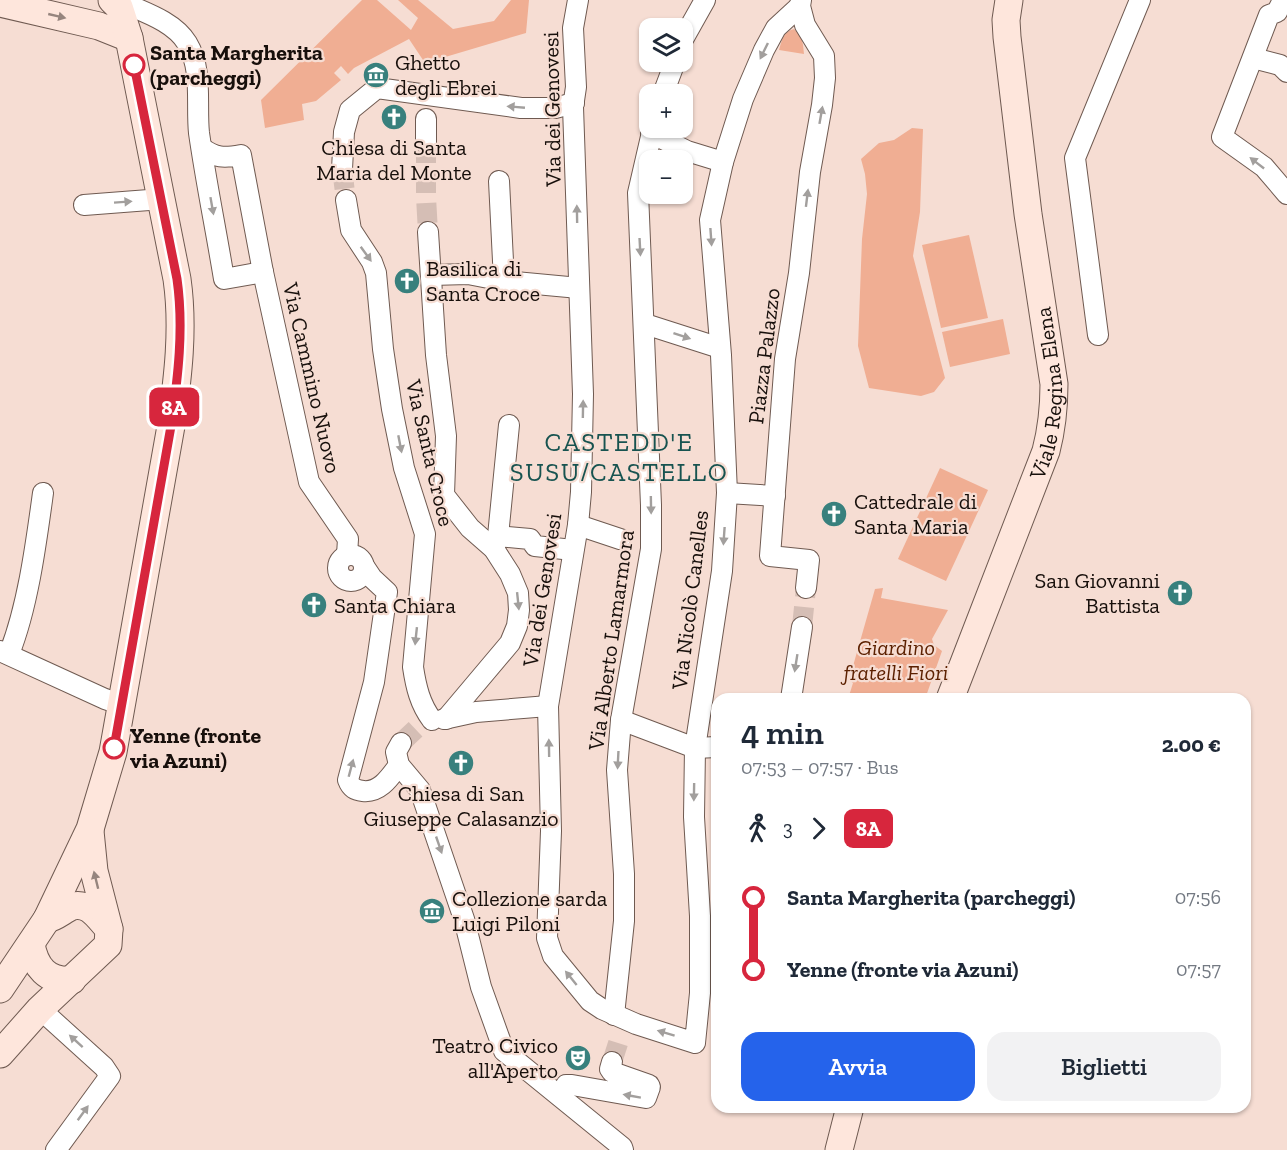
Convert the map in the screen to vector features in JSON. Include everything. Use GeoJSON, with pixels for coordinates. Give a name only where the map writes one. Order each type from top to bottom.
{"type":"FeatureCollection","features":[{"type":"Feature","properties":{"kind":"street"},"geometry":{"type":"LineString","coordinates":[[0,989],[47,920],[90,829],[113,752],[171,426],[178,374],[181,305],[129,39],[119,7],[112,0]]}},
{"type":"Feature","properties":{"kind":"street","name":"Via Cammino Nuovo"},"geometry":{"type":"LineString","coordinates":[[117,0],[163,21],[176,30],[188,43],[197,76],[199,132],[224,279],[263,272]]}},
{"type":"Feature","properties":{"kind":"street","name":"Via dei Genovesi"},"geometry":{"type":"LineString","coordinates":[[578,0],[573,28],[583,394],[581,492],[578,525],[548,706],[551,831],[547,938],[553,956],[590,1001],[624,1023],[695,1042]]}},
{"type":"Feature","properties":{"kind":"street"},"geometry":{"type":"LineString","coordinates":[[693,21],[705,0]]}},
{"type":"Feature","properties":{"kind":"street","name":"Viale Regina Elena"},"geometry":{"type":"LineString","coordinates":[[952,693],[1046,451],[1052,429],[1054,407],[1054,384],[1028,214],[1007,37],[1006,20],[1009,0]]}},
{"type":"Feature","properties":{"kind":"street"},"geometry":{"type":"LineString","coordinates":[[1098,335],[1075,158],[1140,0]]}},
{"type":"Feature","properties":{"kind":"street"},"geometry":{"type":"LineString","coordinates":[[1283,0],[1277,12],[1269,8],[1253,58],[1222,137],[1264,167],[1287,194]]}},
{"type":"Feature","properties":{"kind":"street"},"geometry":{"type":"LineString","coordinates":[[0,3],[99,26],[129,39]]}},
{"type":"Feature","properties":{"kind":"street","name":"Piazza Palazzo"},"geometry":{"type":"LineString","coordinates":[[801,3],[805,25],[824,56],[825,78],[810,172],[799,273],[784,359],[770,556],[809,560],[806,588]]}},
{"type":"Feature","properties":{"kind":"street","name":"Via Nicolò Canelles"},"geometry":{"type":"LineString","coordinates":[[695,1042],[709,994],[700,916],[694,817],[695,748],[722,571],[727,493],[720,348],[710,220],[723,162],[743,99],[776,27],[801,3]]}},
{"type":"Feature","properties":{"kind":"street"},"geometry":{"type":"LineString","coordinates":[[1253,58],[1285,67]]}},
{"type":"Feature","properties":{"kind":"street"},"geometry":{"type":"LineString","coordinates":[[342,169],[344,132],[350,110],[377,88],[521,108],[555,108],[574,103]]}},
{"type":"Feature","properties":{"kind":"street"},"geometry":{"type":"LineString","coordinates":[[426,119],[426,142]]}},
{"type":"Feature","properties":{"kind":"street","name":"Via Alberto Lamarmora"},"geometry":{"type":"LineString","coordinates":[[624,1023],[624,874],[617,770],[621,720],[651,549],[645,324],[638,193],[650,138]]}},
{"type":"Feature","properties":{"kind":"street"},"geometry":{"type":"LineString","coordinates":[[665,138],[687,151],[723,162]]}},
{"type":"Feature","properties":{"kind":"street","name":"Via Cammino Nuovo"},"geometry":{"type":"LineString","coordinates":[[202,148],[212,156],[223,158],[241,155],[263,272],[309,482],[348,539],[356,561],[387,592],[374,682],[348,780],[350,786],[369,792],[384,784],[399,765]]}},
{"type":"Feature","properties":{"kind":"street"},"geometry":{"type":"LineString","coordinates":[[499,181],[504,281]]}},
{"type":"Feature","properties":{"kind":"street"},"geometry":{"type":"LineString","coordinates":[[84,205],[162,200]]}},
{"type":"Feature","properties":{"kind":"street","name":"Via Santa Croce"},"geometry":{"type":"LineString","coordinates":[[346,200],[351,230],[372,262],[376,273],[383,349],[392,410],[404,468],[425,534],[412,667],[416,688],[424,709],[433,722],[471,705]]}},
{"type":"Feature","properties":{"kind":"street"},"geometry":{"type":"LineString","coordinates":[[428,232],[436,355],[446,436],[444,495],[470,528],[496,543],[530,539],[535,546],[573,550]]}},
{"type":"Feature","properties":{"kind":"street"},"geometry":{"type":"LineString","coordinates":[[431,275],[468,274],[504,281],[579,288]]}},
{"type":"Feature","properties":{"kind":"street"},"geometry":{"type":"LineString","coordinates":[[645,324],[720,348]]}},
{"type":"Feature","properties":{"kind":"street"},"geometry":{"type":"LineString","coordinates":[[471,705],[510,643],[517,626],[518,593],[496,543],[510,425]]}},
{"type":"Feature","properties":{"kind":"street"},"geometry":{"type":"LineString","coordinates":[[43,493],[17,635],[4,653],[120,704]]}},
{"type":"Feature","properties":{"kind":"street"},"geometry":{"type":"LineString","coordinates":[[727,493],[775,496]]}},
{"type":"Feature","properties":{"kind":"street"},"geometry":{"type":"LineString","coordinates":[[578,525],[620,539]]}},
{"type":"Feature","properties":{"kind":"street"},"geometry":{"type":"LineString","coordinates":[[792,693],[802,627]]}},
{"type":"Feature","properties":{"kind":"street"},"geometry":{"type":"LineString","coordinates":[[471,705],[548,706]]}},
{"type":"Feature","properties":{"kind":"street"},"geometry":{"type":"LineString","coordinates":[[621,720],[695,748],[711,747]]}},
{"type":"Feature","properties":{"kind":"street"},"geometry":{"type":"LineString","coordinates":[[401,743],[396,752],[399,765],[420,790],[464,919],[481,987],[504,1051],[624,1150]]}},
{"type":"Feature","properties":{"kind":"street"},"geometry":{"type":"LineString","coordinates":[[0,1054],[40,1009],[108,945],[109,929],[94,871],[90,829]]}},
{"type":"Feature","properties":{"kind":"street"},"geometry":{"type":"LineString","coordinates":[[47,920],[73,906],[83,907],[93,911],[109,929]]}},
{"type":"Feature","properties":{"kind":"street"},"geometry":{"type":"LineString","coordinates":[[31,944],[38,966],[46,974],[58,980],[72,980]]}},
{"type":"Feature","properties":{"kind":"street"},"geometry":{"type":"LineString","coordinates":[[40,1009],[104,1067],[110,1076],[56,1150]]}},
{"type":"Feature","properties":{"kind":"street"},"geometry":{"type":"LineString","coordinates":[[560,1096],[566,1084],[572,1084],[646,1098],[650,1088],[649,1084],[612,1072],[610,1069],[612,1062]]}},
{"type":"Feature","properties":{"kind":"street"},"geometry":{"type":"LineString","coordinates":[[839,1150],[848,1113]]}},
{"type":"Feature","properties":{"kind":"green space"},"geometry":{"type":"Polygon","coordinates":[[[362,0],[377,0],[411,30],[418,18],[398,0],[418,0],[453,29],[494,21],[511,0],[529,0],[526,33],[425,63],[409,39],[354,68],[348,74],[341,66],[334,73],[341,80],[316,101],[302,104],[304,120],[265,128],[261,100],[362,0]]]}},
{"type":"Feature","properties":{"kind":"green space"},"geometry":{"type":"Polygon","coordinates":[[[794,29],[801,37],[804,54],[779,50],[785,34],[794,29]]]}},
{"type":"Feature","properties":{"kind":"green space"},"geometry":{"type":"Polygon","coordinates":[[[912,128],[923,129],[920,212],[913,256],[945,378],[934,392],[921,396],[869,388],[858,346],[862,239],[867,194],[861,159],[879,143],[894,140],[912,128]]]}},
{"type":"Feature","properties":{"kind":"green space"},"geometry":{"type":"Polygon","coordinates":[[[969,235],[988,318],[941,328],[922,245],[969,235]]]}},
{"type":"Feature","properties":{"kind":"green space"},"geometry":{"type":"Polygon","coordinates":[[[1003,319],[1010,354],[950,367],[942,332],[1003,319]]]}},
{"type":"Feature","properties":{"kind":"green space"},"geometry":{"type":"Polygon","coordinates":[[[940,468],[988,490],[946,581],[898,559],[940,468]]]}},
{"type":"Feature","properties":{"kind":"green space","name":"Giardino fratelli Fiori"},"geometry":{"type":"Polygon","coordinates":[[[883,588],[881,598],[948,610],[932,639],[934,645],[942,651],[927,693],[850,693],[853,683],[849,680],[875,589],[883,588]]]}},
{"type":"Feature","properties":{"kind":"tunnel"},"geometry":{"type":"LineString","coordinates":[[426,143],[428,232]]}},
{"type":"Feature","properties":{"kind":"tunnel"},"geometry":{"type":"LineString","coordinates":[[342,169],[346,200]]}},
{"type":"Feature","properties":{"kind":"tunnel"},"geometry":{"type":"LineString","coordinates":[[802,627],[806,588]]}},
{"type":"Feature","properties":{"kind":"tunnel"},"geometry":{"type":"LineString","coordinates":[[401,743],[419,726]]}},
{"type":"Feature","properties":{"kind":"tunnel"},"geometry":{"type":"LineString","coordinates":[[612,1062],[621,1034]]}},
{"type":"Feature","properties":{"kind":"bus line","name":"8A"},"geometry":{"type":"LineString","coordinates":[[114,748],[171,426],[178,374],[181,305],[134,65]]}},
{"type":"Feature","properties":{"kind":"place","name":"Santa Margherita (parcheggi)"},"geometry":{"type":"Point","coordinates":[134,65]}},
{"type":"Feature","properties":{"kind":"place","name":"Ghetto degli Ebrei"},"geometry":{"type":"Point","coordinates":[376,75]}},
{"type":"Feature","properties":{"kind":"place","name":"Chiesa di Santa Maria del Monte"},"geometry":{"type":"Point","coordinates":[394,117]}},
{"type":"Feature","properties":{"kind":"place","name":"Basilica di Santa Croce"},"geometry":{"type":"Point","coordinates":[407,281]}},
{"type":"Feature","properties":{"kind":"place","name":"Cattedrale di Santa Maria"},"geometry":{"type":"Point","coordinates":[834,514]}},
{"type":"Feature","properties":{"kind":"place","name":"San Giovanni Battista"},"geometry":{"type":"Point","coordinates":[1180,593]}},
{"type":"Feature","properties":{"kind":"place","name":"Santa Chiara"},"geometry":{"type":"Point","coordinates":[314,605]}},
{"type":"Feature","properties":{"kind":"place","name":"Yenne (fronte via Azuni)"},"geometry":{"type":"Point","coordinates":[114,748]}},
{"type":"Feature","properties":{"kind":"place","name":"Chiesa di San Giuseppe Calasanzio"},"geometry":{"type":"Point","coordinates":[461,763]}},
{"type":"Feature","properties":{"kind":"place","name":"Collezione sarda Luigi Piloni"},"geometry":{"type":"Point","coordinates":[432,911]}},
{"type":"Feature","properties":{"kind":"place","name":"Teatro Civico all'Aperto"},"geometry":{"type":"Point","coordinates":[578,1058]}},
{"type":"Feature","properties":{"kind":"district","name":"CASTEDD'E SUSU/CASTELLO"},"geometry":{"type":"Point","coordinates":[619,457]}}]}
